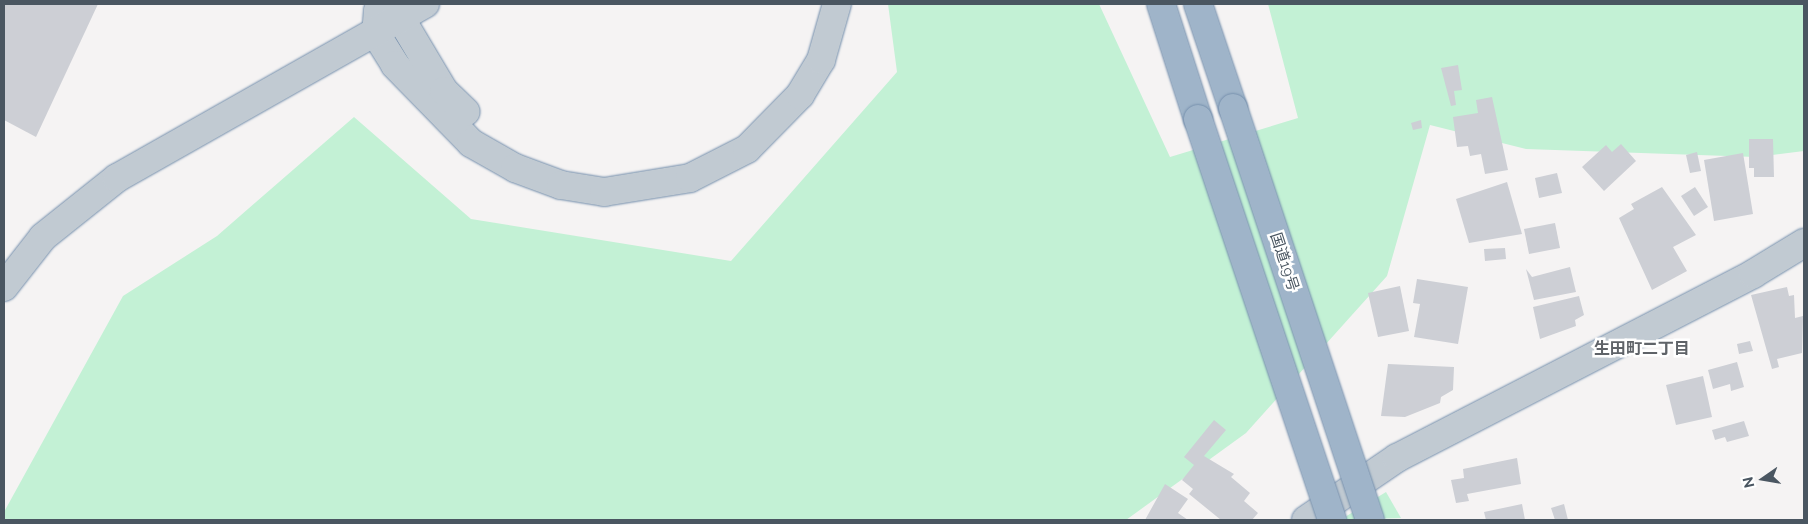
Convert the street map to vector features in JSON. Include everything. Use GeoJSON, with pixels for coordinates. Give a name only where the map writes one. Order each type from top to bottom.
{"type":"FeatureCollection","features":[{"type":"Feature","properties":{"kind":"highway"},"geometry":{"type":"LineString","coordinates":[[1161,4],[1332,520]]}},
{"type":"Feature","properties":{"kind":"highway","name":"国道19号"},"geometry":{"type":"LineString","coordinates":[[1198,4],[1370,520]]}},
{"type":"Feature","properties":{"kind":"street"},"geometry":{"type":"LineString","coordinates":[[4,287],[43,237],[117,178],[270,88],[276,74],[386,17],[425,4]]}},
{"type":"Feature","properties":{"kind":"street"},"geometry":{"type":"LineString","coordinates":[[386,17],[444,90],[484,129],[522,153],[558,166],[606,174],[657,169],[711,150],[737,135],[789,83],[821,4]]}},
{"type":"Feature","properties":{"kind":"street"},"geometry":{"type":"LineString","coordinates":[[386,17],[395,64],[471,144],[515,168],[561,185],[604,192],[635,190],[690,178],[717,167],[774,126],[821,60],[837,4]]}},
{"type":"Feature","properties":{"kind":"street"},"geometry":{"type":"LineString","coordinates":[[1306,520],[1397,458],[1753,274],[1804,243]]}},
{"type":"Feature","properties":{"kind":"green space"},"geometry":{"type":"Polygon","coordinates":[[[888,4],[1099,4],[1170,157],[1298,118],[1268,4],[1804,4],[1804,151],[1756,157],[1526,149],[1430,125],[1387,276],[1246,433],[1126,520],[4,520],[4,512],[123,296],[217,236],[354,117],[471,219],[731,261],[897,72],[888,4]]]}},
{"type":"Feature","properties":{"kind":"green space"},"geometry":{"type":"Polygon","coordinates":[[[1386,492],[1401,518],[1340,520],[1386,492]]]}},
{"type":"Feature","properties":{"kind":"building"},"geometry":{"type":"Polygon","coordinates":[[[4,4],[98,4],[36,137],[4,120],[4,4]]]}},
{"type":"Feature","properties":{"kind":"building"},"geometry":{"type":"Polygon","coordinates":[[[1458,65],[1462,90],[1454,91],[1456,105],[1451,106],[1441,68],[1458,65]]]}},
{"type":"Feature","properties":{"kind":"building"},"geometry":{"type":"Polygon","coordinates":[[[1492,97],[1508,170],[1485,174],[1481,154],[1470,156],[1468,146],[1457,147],[1453,117],[1478,113],[1476,100],[1492,97]]]}},
{"type":"Feature","properties":{"kind":"building"},"geometry":{"type":"Polygon","coordinates":[[[1421,120],[1422,128],[1413,130],[1411,123],[1421,120]]]}},
{"type":"Feature","properties":{"kind":"building"},"geometry":{"type":"Polygon","coordinates":[[[1749,139],[1773,139],[1774,177],[1754,177],[1754,168],[1749,168],[1749,139]]]}},
{"type":"Feature","properties":{"kind":"building"},"geometry":{"type":"Polygon","coordinates":[[[1621,144],[1636,161],[1604,191],[1582,167],[1606,145],[1612,152],[1621,144]]]}},
{"type":"Feature","properties":{"kind":"building"},"geometry":{"type":"Polygon","coordinates":[[[1697,152],[1701,171],[1690,173],[1686,155],[1697,152]]]}},
{"type":"Feature","properties":{"kind":"building"},"geometry":{"type":"Polygon","coordinates":[[[1743,153],[1753,214],[1714,221],[1704,160],[1743,153]]]}},
{"type":"Feature","properties":{"kind":"building"},"geometry":{"type":"Polygon","coordinates":[[[1557,173],[1562,193],[1539,198],[1535,178],[1557,173]]]}},
{"type":"Feature","properties":{"kind":"building"},"geometry":{"type":"Polygon","coordinates":[[[1507,182],[1522,234],[1469,243],[1456,199],[1507,182]]]}},
{"type":"Feature","properties":{"kind":"building"},"geometry":{"type":"Polygon","coordinates":[[[1662,187],[1696,235],[1673,247],[1687,271],[1652,290],[1619,218],[1634,209],[1631,204],[1662,187]]]}},
{"type":"Feature","properties":{"kind":"building"},"geometry":{"type":"Polygon","coordinates":[[[1695,187],[1708,207],[1694,216],[1681,196],[1695,187]]]}},
{"type":"Feature","properties":{"kind":"building"},"geometry":{"type":"Polygon","coordinates":[[[1555,223],[1560,248],[1529,254],[1524,229],[1555,223]]]}},
{"type":"Feature","properties":{"kind":"building"},"geometry":{"type":"Polygon","coordinates":[[[1505,248],[1506,259],[1485,261],[1484,249],[1505,248]]]}},
{"type":"Feature","properties":{"kind":"building"},"geometry":{"type":"Polygon","coordinates":[[[1570,267],[1576,292],[1534,300],[1526,269],[1532,277],[1570,267]]]}},
{"type":"Feature","properties":{"kind":"building"},"geometry":{"type":"Polygon","coordinates":[[[1417,279],[1468,287],[1458,344],[1414,337],[1420,304],[1413,303],[1417,279]]]}},
{"type":"Feature","properties":{"kind":"building"},"geometry":{"type":"Polygon","coordinates":[[[1400,286],[1409,331],[1378,337],[1368,293],[1400,286]]]}},
{"type":"Feature","properties":{"kind":"building"},"geometry":{"type":"Polygon","coordinates":[[[1787,287],[1789,296],[1794,295],[1795,318],[1803,316],[1802,353],[1777,359],[1779,367],[1772,369],[1751,295],[1787,287]]]}},
{"type":"Feature","properties":{"kind":"building"},"geometry":{"type":"Polygon","coordinates":[[[1579,296],[1584,315],[1575,320],[1576,326],[1540,339],[1533,307],[1579,296]]]}},
{"type":"Feature","properties":{"kind":"building"},"geometry":{"type":"Polygon","coordinates":[[[1750,341],[1753,351],[1739,354],[1737,344],[1750,341]]]}},
{"type":"Feature","properties":{"kind":"building"},"geometry":{"type":"Polygon","coordinates":[[[1737,362],[1744,387],[1731,391],[1730,384],[1713,389],[1708,370],[1737,362]]]}},
{"type":"Feature","properties":{"kind":"building"},"geometry":{"type":"Polygon","coordinates":[[[1388,364],[1454,367],[1453,390],[1441,397],[1440,403],[1405,417],[1381,416],[1388,364]]]}},
{"type":"Feature","properties":{"kind":"building"},"geometry":{"type":"Polygon","coordinates":[[[1703,376],[1712,417],[1676,425],[1666,385],[1703,376]]]}},
{"type":"Feature","properties":{"kind":"building"},"geometry":{"type":"Polygon","coordinates":[[[1214,420],[1226,430],[1204,456],[1234,474],[1231,477],[1250,493],[1244,501],[1258,513],[1252,520],[1221,520],[1189,494],[1193,489],[1182,480],[1194,465],[1184,457],[1214,420]]]}},
{"type":"Feature","properties":{"kind":"building"},"geometry":{"type":"Polygon","coordinates":[[[1744,421],[1749,436],[1727,442],[1725,437],[1715,440],[1712,430],[1744,421]]]}},
{"type":"Feature","properties":{"kind":"building"},"geometry":{"type":"Polygon","coordinates":[[[1517,458],[1521,484],[1467,494],[1469,501],[1456,503],[1451,480],[1464,478],[1463,469],[1517,458]]]}},
{"type":"Feature","properties":{"kind":"building"},"geometry":{"type":"Polygon","coordinates":[[[1165,484],[1188,499],[1178,513],[1188,520],[1145,520],[1165,484]]]}},
{"type":"Feature","properties":{"kind":"building"},"geometry":{"type":"Polygon","coordinates":[[[1522,504],[1525,520],[1486,520],[1484,512],[1522,504]]]}},
{"type":"Feature","properties":{"kind":"building"},"geometry":{"type":"Polygon","coordinates":[[[1564,504],[1568,520],[1555,520],[1551,508],[1564,504]]]}},
{"type":"Feature","properties":{"kind":"district","name":"生田町二丁目"},"geometry":{"type":"Point","coordinates":[1642,349]}}]}
